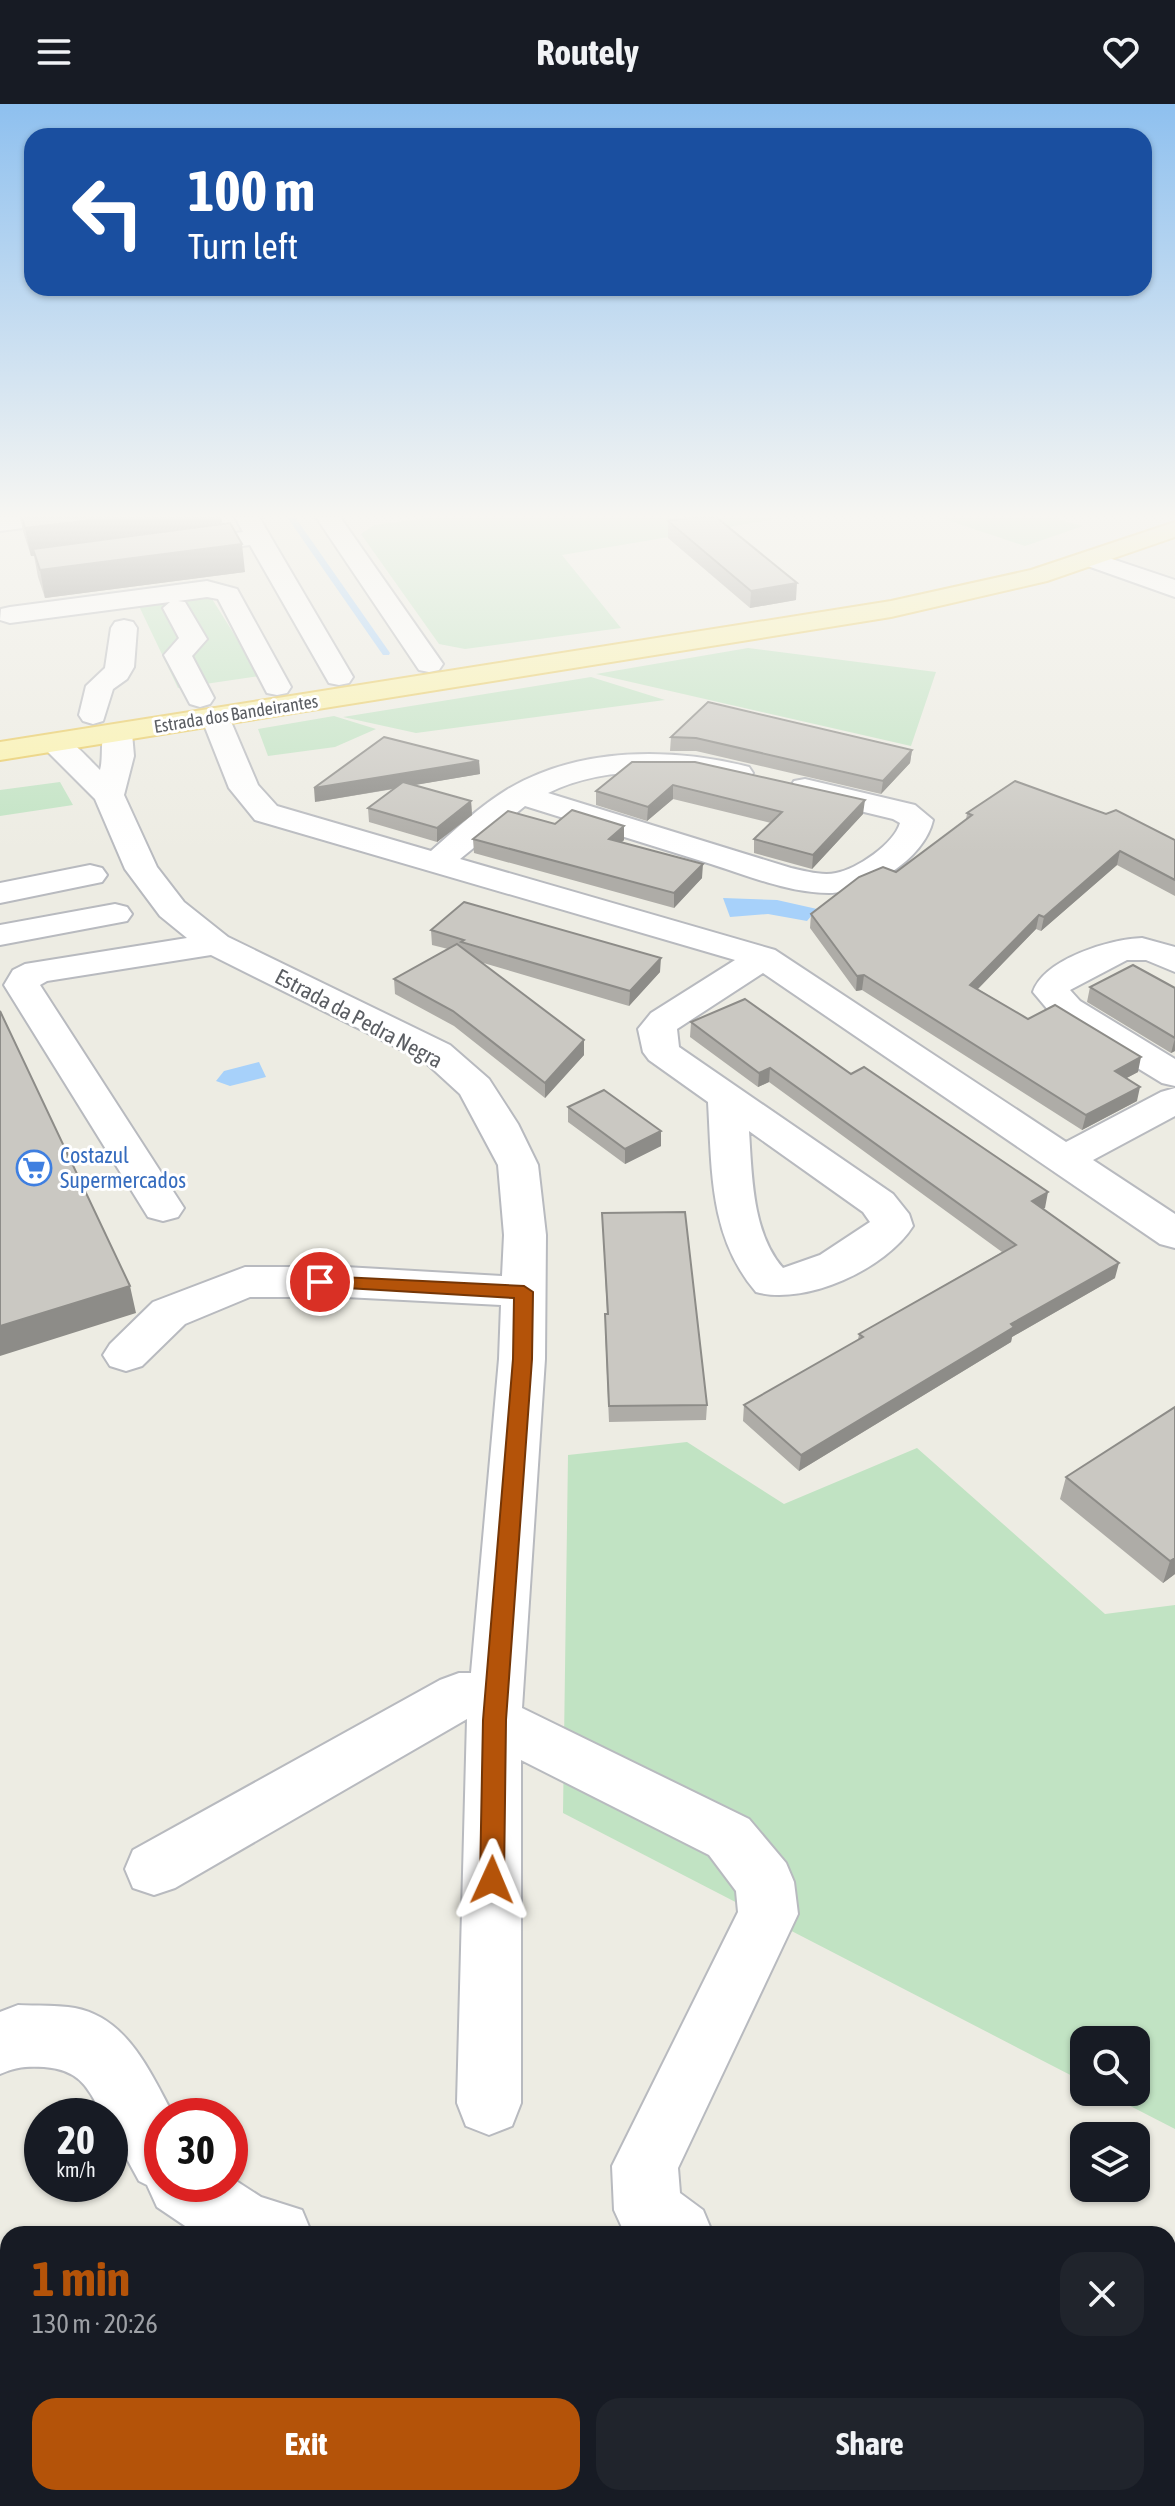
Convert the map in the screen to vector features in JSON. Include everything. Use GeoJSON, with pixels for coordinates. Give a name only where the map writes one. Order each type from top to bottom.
{"type":"FeatureCollection","features":[{"type":"Feature","properties":{"kind":"main road","name":"Estrada dos Bandeirantes"},"geometry":{"type":"LineString","coordinates":[[0,751],[117,733],[277,687],[653,629]]}},
{"type":"Feature","properties":{"kind":"main road","name":"Estrada dos Bandeirantes"},"geometry":{"type":"LineString","coordinates":[[0,730],[93,715],[208,708],[756,629]]}},
{"type":"Feature","properties":{"kind":"street"},"geometry":{"type":"LineString","coordinates":[[93,715],[100,686],[120,667],[124,629]]}},
{"type":"Feature","properties":{"kind":"street"},"geometry":{"type":"LineString","coordinates":[[188,629],[193,639],[178,655],[208,708],[244,788],[266,813],[763,957],[1175,1234]]}},
{"type":"Feature","properties":{"kind":"street"},"geometry":{"type":"LineString","coordinates":[[246,629],[277,687]]}},
{"type":"Feature","properties":{"kind":"street"},"geometry":{"type":"LineString","coordinates":[[309,629],[339,677]]}},
{"type":"Feature","properties":{"kind":"street"},"geometry":{"type":"LineString","coordinates":[[405,629],[429,664]]}},
{"type":"Feature","properties":{"kind":"street"},"geometry":{"type":"LineString","coordinates":[[109,795],[119,756],[117,733]]}},
{"type":"Feature","properties":{"kind":"street","name":"Estrada da Pedra Negra"},"geometry":{"type":"LineString","coordinates":[[54,743],[109,795],[141,869],[172,909],[216,944],[437,1053],[475,1087],[518,1165],[525,1235],[522,1359],[495,1708],[489,2103]]}},
{"type":"Feature","properties":{"kind":"street"},"geometry":{"type":"LineString","coordinates":[[435,864],[521,795],[558,777],[638,762],[695,763],[774,781],[904,812],[917,820],[917,828],[911,839],[869,871],[845,882],[824,883],[786,877],[521,795]]}},
{"type":"Feature","properties":{"kind":"street"},"geometry":{"type":"LineString","coordinates":[[0,893],[90,875]]}},
{"type":"Feature","properties":{"kind":"street"},"geometry":{"type":"LineString","coordinates":[[0,935],[115,914]]}},
{"type":"Feature","properties":{"kind":"street"},"geometry":{"type":"LineString","coordinates":[[163,1208],[22,985],[26,978],[38,972],[216,944]]}},
{"type":"Feature","properties":{"kind":"street"},"geometry":{"type":"LineString","coordinates":[[1175,961],[1158,951],[1144,948],[1115,950],[1054,983],[1051,992],[1067,1009],[1175,1075]]}},
{"type":"Feature","properties":{"kind":"street"},"geometry":{"type":"LineString","coordinates":[[727,1100],[741,1227],[751,1258],[771,1282],[797,1282],[836,1264],[878,1239],[892,1226],[888,1214],[878,1203],[662,1052],[656,1029],[763,957]]}},
{"type":"Feature","properties":{"kind":"street"},"geometry":{"type":"LineString","coordinates":[[1062,1160],[1175,1100]]}},
{"type":"Feature","properties":{"kind":"street"},"geometry":{"type":"LineString","coordinates":[[126,1355],[169,1313],[245,1282],[345,1282],[524,1292]]}},
{"type":"Feature","properties":{"kind":"street"},"geometry":{"type":"LineString","coordinates":[[154,1869],[459,1696],[495,1708],[729,1837],[765,1882],[768,1914],[645,2166],[648,2210],[669,2226]]}},
{"type":"Feature","properties":{"kind":"street"},"geometry":{"type":"LineString","coordinates":[[0,2043],[18,2035],[77,2039],[109,2063],[144,2126]]}},
{"type":"Feature","properties":{"kind":"street"},"geometry":{"type":"LineString","coordinates":[[210,2202],[249,2226]]}},
{"type":"Feature","properties":{"kind":"green space"},"geometry":{"type":"Polygon","coordinates":[[[150,629],[231,629],[260,676],[178,688],[150,629]]]}},
{"type":"Feature","properties":{"kind":"green space"},"geometry":{"type":"Polygon","coordinates":[[[428,629],[613,629],[465,649],[439,644],[428,629]]]}},
{"type":"Feature","properties":{"kind":"green space"},"geometry":{"type":"Polygon","coordinates":[[[748,648],[936,672],[911,746],[596,674],[748,648]]]}},
{"type":"Feature","properties":{"kind":"green space"},"geometry":{"type":"Polygon","coordinates":[[[591,677],[665,700],[416,733],[343,717],[591,677]]]}},
{"type":"Feature","properties":{"kind":"green space"},"geometry":{"type":"Polygon","coordinates":[[[334,716],[376,729],[335,747],[268,756],[258,729],[334,716]]]}},
{"type":"Feature","properties":{"kind":"green space"},"geometry":{"type":"Polygon","coordinates":[[[60,782],[73,805],[0,816],[0,790],[60,782]]]}},
{"type":"Feature","properties":{"kind":"green space"},"geometry":{"type":"Polygon","coordinates":[[[687,1442],[784,1504],[917,1448],[1105,1614],[1175,1605],[1175,2129],[1130,2106],[1150,2106],[1150,2026],[1070,2026],[1070,2075],[563,1813],[568,1455],[687,1442]]]}},
{"type":"Feature","properties":{"kind":"water"},"geometry":{"type":"Polygon","coordinates":[[[723,898],[777,900],[817,909],[807,921],[768,914],[730,917],[723,898]]]}},
{"type":"Feature","properties":{"kind":"water"},"geometry":{"type":"Polygon","coordinates":[[[259,1062],[266,1077],[230,1086],[216,1081],[224,1071],[259,1062]]]}},
{"type":"Feature","properties":{"kind":"building"},"geometry":{"type":"Polygon","coordinates":[[[708,702],[912,750],[883,781],[696,738],[671,737],[708,702]]]}},
{"type":"Feature","properties":{"kind":"building"},"geometry":{"type":"Polygon","coordinates":[[[384,737],[479,761],[314,788],[384,737]]]}},
{"type":"Feature","properties":{"kind":"building"},"geometry":{"type":"Polygon","coordinates":[[[632,762],[695,762],[865,800],[813,855],[754,839],[782,812],[673,785],[648,807],[596,791],[632,762]]]}},
{"type":"Feature","properties":{"kind":"building"},"geometry":{"type":"Polygon","coordinates":[[[1015,781],[1106,814],[1116,810],[1175,840],[1175,880],[1120,851],[1044,917],[1039,915],[970,985],[1028,1019],[1055,1005],[1141,1057],[1115,1071],[1140,1087],[1086,1115],[864,975],[857,976],[811,914],[859,877],[883,867],[896,872],[972,815],[967,813],[1015,781]]]}},
{"type":"Feature","properties":{"kind":"building"},"geometry":{"type":"Polygon","coordinates":[[[403,782],[471,801],[437,828],[368,808],[403,782]]]}},
{"type":"Feature","properties":{"kind":"building"},"geometry":{"type":"Polygon","coordinates":[[[572,810],[624,826],[609,839],[703,864],[674,893],[473,839],[508,811],[555,824],[572,810]]]}},
{"type":"Feature","properties":{"kind":"building"},"geometry":{"type":"Polygon","coordinates":[[[464,902],[661,958],[630,991],[461,942],[464,940],[431,930],[464,902]]]}},
{"type":"Feature","properties":{"kind":"building"},"geometry":{"type":"Polygon","coordinates":[[[457,944],[584,1040],[545,1083],[453,1011],[394,979],[457,944]]]}},
{"type":"Feature","properties":{"kind":"building"},"geometry":{"type":"Polygon","coordinates":[[[1133,965],[1175,988],[1175,1038],[1090,987],[1133,965]]]}},
{"type":"Feature","properties":{"kind":"building"},"geometry":{"type":"Polygon","coordinates":[[[745,999],[851,1074],[864,1067],[1048,1192],[1032,1201],[1119,1263],[1011,1324],[1014,1327],[801,1455],[744,1405],[863,1337],[859,1334],[1016,1245],[770,1068],[759,1073],[691,1022],[745,999]]]}},
{"type":"Feature","properties":{"kind":"building","name":"Costazul Supermercados"},"geometry":{"type":"Polygon","coordinates":[[[0,1011],[130,1286],[0,1326],[0,1011]]]}},
{"type":"Feature","properties":{"kind":"building"},"geometry":{"type":"Polygon","coordinates":[[[604,1090],[661,1131],[625,1149],[568,1107],[604,1090]]]}},
{"type":"Feature","properties":{"kind":"building"},"geometry":{"type":"Polygon","coordinates":[[[685,1212],[707,1405],[609,1406],[602,1213],[685,1212]]]}},
{"type":"Feature","properties":{"kind":"building"},"geometry":{"type":"Polygon","coordinates":[[[1175,1407],[1175,1558],[1170,1561],[1066,1477],[1175,1407]]]}},
{"type":"Feature","properties":{"kind":"waterway"},"geometry":{"type":"LineString","coordinates":[[369,629],[386,653]]}},
{"type":"Feature","properties":{"kind":"place","name":"Costazul Supermercados"},"geometry":{"type":"Point","coordinates":[34,1168]}},
{"type":"Feature","properties":{"kind":"route"},"geometry":{"type":"LineString","coordinates":[[320,1282],[524,1292],[522,1359],[494,1720],[492,1880]]}}]}
